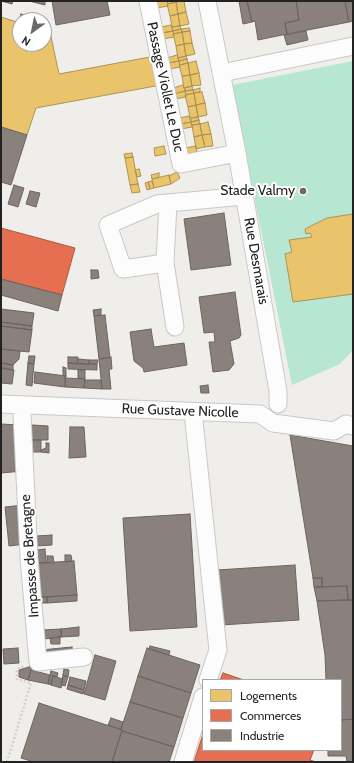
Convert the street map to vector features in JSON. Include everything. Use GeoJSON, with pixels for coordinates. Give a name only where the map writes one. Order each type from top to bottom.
{"type":"FeatureCollection","features":[{"type":"Feature","properties":{"kind":"street","name":"Passage Viollet Le Duc"},"geometry":{"type":"LineString","coordinates":[[148,1],[181,164],[237,153]]}},
{"type":"Feature","properties":{"kind":"street","name":"Rue Desmarais"},"geometry":{"type":"LineString","coordinates":[[207,1],[237,153],[278,391],[278,404]]}},
{"type":"Feature","properties":{"kind":"street"},"geometry":{"type":"LineString","coordinates":[[222,73],[353,46]]}},
{"type":"Feature","properties":{"kind":"street"},"geometry":{"type":"LineString","coordinates":[[165,263],[123,269],[108,225],[157,204],[244,196]]}},
{"type":"Feature","properties":{"kind":"street"},"geometry":{"type":"LineString","coordinates":[[168,203],[165,263],[175,327]]}},
{"type":"Feature","properties":{"kind":"street","name":"Rue Gustave Nicolle"},"geometry":{"type":"LineString","coordinates":[[1,404],[254,414],[273,423],[334,431],[346,424],[353,426]]}},
{"type":"Feature","properties":{"kind":"street","name":"Impasse de Bretagne"},"geometry":{"type":"LineString","coordinates":[[24,405],[22,415],[29,558],[38,662]]}},
{"type":"Feature","properties":{"kind":"street"},"geometry":{"type":"LineString","coordinates":[[193,412],[218,650],[208,679]]}},
{"type":"Feature","properties":{"kind":"street"},"geometry":{"type":"LineString","coordinates":[[38,662],[84,657]]}},
{"type":"Feature","properties":{"kind":"street"},"geometry":{"type":"LineString","coordinates":[[183,762],[202,700]]}},
{"type":"Feature","properties":{"kind":"path"},"geometry":{"type":"LineString","coordinates":[[7,762],[31,683],[17,680],[17,669],[38,662]]}},
{"type":"Feature","properties":{"kind":"green space","name":"Stade Valmy"},"geometry":{"type":"Polygon","coordinates":[[[353,61],[353,350],[340,364],[292,385],[232,85],[353,61]]]}},
{"type":"Feature","properties":{"kind":"building: Logements"},"geometry":{"type":"Polygon","coordinates":[[[167,1],[168,6],[157,8],[156,2],[167,1]]]}},
{"type":"Feature","properties":{"kind":"building: Logements"},"geometry":{"type":"Polygon","coordinates":[[[167,1],[175,1],[176,2],[168,4],[167,1]]]}},
{"type":"Feature","properties":{"kind":"building: Logements"},"geometry":{"type":"Polygon","coordinates":[[[184,1],[186,12],[178,14],[176,2],[184,1]]]}},
{"type":"Feature","properties":{"kind":"building: Logements"},"geometry":{"type":"Polygon","coordinates":[[[176,2],[178,14],[170,16],[167,4],[176,2]]]}},
{"type":"Feature","properties":{"kind":"building: Logements"},"geometry":{"type":"Polygon","coordinates":[[[186,12],[189,24],[180,26],[178,14],[186,12]]]}},
{"type":"Feature","properties":{"kind":"building: Logements"},"geometry":{"type":"Polygon","coordinates":[[[178,14],[180,26],[172,27],[170,16],[178,14]]]}},
{"type":"Feature","properties":{"kind":"building: Logements"},"geometry":{"type":"Polygon","coordinates":[[[1,17],[12,20],[12,52],[52,52],[52,41],[59,74],[155,56],[161,85],[36,108],[27,135],[1,127],[1,17]]]}},
{"type":"Feature","properties":{"kind":"building: Logements"},"geometry":{"type":"Polygon","coordinates":[[[171,25],[173,31],[162,33],[161,27],[171,25]]]}},
{"type":"Feature","properties":{"kind":"building: Logements"},"geometry":{"type":"Polygon","coordinates":[[[180,26],[181,29],[173,31],[172,27],[180,26]]]}},
{"type":"Feature","properties":{"kind":"building: Logements"},"geometry":{"type":"Polygon","coordinates":[[[189,28],[190,31],[182,32],[181,29],[189,28]]]}},
{"type":"Feature","properties":{"kind":"building: Logements"},"geometry":{"type":"Polygon","coordinates":[[[181,29],[182,32],[174,34],[173,31],[181,29]]]}},
{"type":"Feature","properties":{"kind":"building: Logements"},"geometry":{"type":"Polygon","coordinates":[[[173,31],[174,37],[163,39],[162,33],[173,31]]]}},
{"type":"Feature","properties":{"kind":"building: Logements"},"geometry":{"type":"Polygon","coordinates":[[[190,31],[192,43],[184,44],[182,32],[190,31]]]}},
{"type":"Feature","properties":{"kind":"building: Logements"},"geometry":{"type":"Polygon","coordinates":[[[182,32],[184,44],[176,46],[173,34],[182,32]]]}},
{"type":"Feature","properties":{"kind":"building: Logements"},"geometry":{"type":"Polygon","coordinates":[[[192,43],[195,54],[186,56],[184,44],[192,43]]]}},
{"type":"Feature","properties":{"kind":"building: Logements"},"geometry":{"type":"Polygon","coordinates":[[[184,44],[186,56],[178,58],[176,46],[184,44]]]}},
{"type":"Feature","properties":{"kind":"building: Logements"},"geometry":{"type":"Polygon","coordinates":[[[177,55],[179,61],[168,63],[167,58],[177,55]]]}},
{"type":"Feature","properties":{"kind":"building: Logements"},"geometry":{"type":"Polygon","coordinates":[[[186,56],[187,59],[179,61],[178,58],[186,56]]]}},
{"type":"Feature","properties":{"kind":"building: Logements"},"geometry":{"type":"Polygon","coordinates":[[[187,59],[188,63],[180,65],[179,61],[187,59]]]}},
{"type":"Feature","properties":{"kind":"building: Logements"},"geometry":{"type":"Polygon","coordinates":[[[179,61],[180,67],[169,69],[168,63],[179,61]]]}},
{"type":"Feature","properties":{"kind":"building: Logements"},"geometry":{"type":"Polygon","coordinates":[[[196,61],[199,73],[190,75],[188,63],[196,61]]]}},
{"type":"Feature","properties":{"kind":"building: Logements"},"geometry":{"type":"Polygon","coordinates":[[[188,63],[190,75],[182,76],[179,65],[188,63]]]}},
{"type":"Feature","properties":{"kind":"building: Logements"},"geometry":{"type":"Polygon","coordinates":[[[199,73],[201,85],[192,86],[190,75],[199,73]]]}},
{"type":"Feature","properties":{"kind":"building: Logements"},"geometry":{"type":"Polygon","coordinates":[[[190,75],[192,86],[184,88],[182,76],[190,75]]]}},
{"type":"Feature","properties":{"kind":"building: Logements"},"geometry":{"type":"Polygon","coordinates":[[[183,85],[185,91],[174,94],[173,88],[183,85]]]}},
{"type":"Feature","properties":{"kind":"building: Logements"},"geometry":{"type":"Polygon","coordinates":[[[192,86],[193,90],[185,91],[185,88],[192,86]]]}},
{"type":"Feature","properties":{"kind":"building: Logements"},"geometry":{"type":"Polygon","coordinates":[[[200,88],[200,92],[194,93],[193,90],[200,88]]]}},
{"type":"Feature","properties":{"kind":"building: Logements"},"geometry":{"type":"Polygon","coordinates":[[[193,90],[194,93],[186,95],[185,91],[193,90]]]}},
{"type":"Feature","properties":{"kind":"building: Logements"},"geometry":{"type":"Polygon","coordinates":[[[185,91],[186,97],[175,99],[174,94],[185,91]]]}},
{"type":"Feature","properties":{"kind":"building: Logements"},"geometry":{"type":"Polygon","coordinates":[[[202,92],[205,103],[196,105],[194,93],[202,92]]]}},
{"type":"Feature","properties":{"kind":"building: Logements"},"geometry":{"type":"Polygon","coordinates":[[[194,93],[196,105],[188,107],[185,95],[194,93]]]}},
{"type":"Feature","properties":{"kind":"building: Logements"},"geometry":{"type":"Polygon","coordinates":[[[205,103],[207,115],[198,117],[196,105],[205,103]]]}},
{"type":"Feature","properties":{"kind":"building: Logements"},"geometry":{"type":"Polygon","coordinates":[[[196,105],[198,117],[190,118],[188,107],[196,105]]]}},
{"type":"Feature","properties":{"kind":"building: Logements"},"geometry":{"type":"Polygon","coordinates":[[[189,116],[191,122],[180,124],[179,118],[189,116]]]}},
{"type":"Feature","properties":{"kind":"building: Logements"},"geometry":{"type":"Polygon","coordinates":[[[198,117],[199,120],[191,122],[191,118],[198,117]]]}},
{"type":"Feature","properties":{"kind":"building: Logements"},"geometry":{"type":"Polygon","coordinates":[[[199,120],[200,124],[192,125],[191,122],[199,120]]]}},
{"type":"Feature","properties":{"kind":"building: Logements"},"geometry":{"type":"Polygon","coordinates":[[[191,122],[192,127],[181,129],[180,124],[191,122]]]}},
{"type":"Feature","properties":{"kind":"building: Logements"},"geometry":{"type":"Polygon","coordinates":[[[208,122],[211,134],[202,135],[200,124],[208,122]]]}},
{"type":"Feature","properties":{"kind":"building: Logements"},"geometry":{"type":"Polygon","coordinates":[[[200,124],[202,135],[194,137],[192,125],[200,124]]]}},
{"type":"Feature","properties":{"kind":"building: Logements"},"geometry":{"type":"Polygon","coordinates":[[[211,134],[213,146],[205,147],[202,135],[211,134]]]}},
{"type":"Feature","properties":{"kind":"building: Logements"},"geometry":{"type":"Polygon","coordinates":[[[202,135],[205,147],[196,149],[194,137],[202,135]]]}},
{"type":"Feature","properties":{"kind":"building: Logements"},"geometry":{"type":"Polygon","coordinates":[[[164,146],[166,154],[155,156],[154,148],[164,146]]]}},
{"type":"Feature","properties":{"kind":"building: Logements"},"geometry":{"type":"Polygon","coordinates":[[[196,146],[197,152],[186,154],[185,148],[196,146]]]}},
{"type":"Feature","properties":{"kind":"building: Logements"},"geometry":{"type":"Polygon","coordinates":[[[132,153],[133,157],[125,158],[124,154],[132,153]]]}},
{"type":"Feature","properties":{"kind":"building: Logements"},"geometry":{"type":"Polygon","coordinates":[[[133,157],[138,184],[130,185],[125,158],[133,157]]]}},
{"type":"Feature","properties":{"kind":"building: Logements"},"geometry":{"type":"Polygon","coordinates":[[[139,169],[141,176],[137,177],[135,170],[139,169]]]}},
{"type":"Feature","properties":{"kind":"building: Logements"},"geometry":{"type":"Polygon","coordinates":[[[177,172],[180,178],[171,184],[169,176],[177,172]]]}},
{"type":"Feature","properties":{"kind":"building: Logements"},"geometry":{"type":"Polygon","coordinates":[[[159,173],[159,177],[152,179],[151,175],[159,173]]]}},
{"type":"Feature","properties":{"kind":"building: Logements"},"geometry":{"type":"Polygon","coordinates":[[[169,175],[171,184],[154,188],[152,179],[169,175]]]}},
{"type":"Feature","properties":{"kind":"building: Logements"},"geometry":{"type":"Polygon","coordinates":[[[152,181],[154,188],[150,189],[148,182],[152,181]]]}},
{"type":"Feature","properties":{"kind":"building: Logements"},"geometry":{"type":"Polygon","coordinates":[[[148,182],[150,189],[147,190],[145,183],[148,182]]]}},
{"type":"Feature","properties":{"kind":"building: Logements"},"geometry":{"type":"Polygon","coordinates":[[[138,184],[140,192],[132,193],[130,185],[138,184]]]}},
{"type":"Feature","properties":{"kind":"building: Logements"},"geometry":{"type":"Polygon","coordinates":[[[353,214],[353,294],[293,302],[285,254],[292,252],[289,240],[312,237],[310,233],[306,234],[305,229],[327,218],[353,214]]]}},
{"type":"Feature","properties":{"kind":"building: Commerces"},"geometry":{"type":"Polygon","coordinates":[[[1,228],[75,248],[62,295],[1,279],[1,228]]]}},
{"type":"Feature","properties":{"kind":"building: Commerces"},"geometry":{"type":"Polygon","coordinates":[[[223,673],[241,679],[220,679],[223,673]]]}},
{"type":"Feature","properties":{"kind":"building: Commerces"},"geometry":{"type":"Polygon","coordinates":[[[202,737],[202,751],[314,751],[310,760],[316,762],[194,762],[202,737]]]}},
{"type":"Feature","properties":{"kind":"building: Industrie"},"geometry":{"type":"Polygon","coordinates":[[[1,1],[13,1],[12,4],[1,1]]]}},
{"type":"Feature","properties":{"kind":"building: Industrie"},"geometry":{"type":"Polygon","coordinates":[[[29,1],[45,1],[45,5],[29,1]]]}},
{"type":"Feature","properties":{"kind":"building: Industrie"},"geometry":{"type":"Polygon","coordinates":[[[52,1],[107,1],[110,15],[56,25],[52,1]]]}},
{"type":"Feature","properties":{"kind":"building: Industrie"},"geometry":{"type":"Polygon","coordinates":[[[239,1],[247,1],[252,22],[243,24],[239,1]]]}},
{"type":"Feature","properties":{"kind":"building: Industrie"},"geometry":{"type":"Polygon","coordinates":[[[247,1],[296,1],[299,20],[285,23],[287,34],[258,40],[255,21],[252,22],[247,1]]]}},
{"type":"Feature","properties":{"kind":"building: Industrie"},"geometry":{"type":"Polygon","coordinates":[[[296,1],[345,1],[349,22],[287,34],[285,23],[299,20],[296,1]]]}},
{"type":"Feature","properties":{"kind":"building: Industrie"},"geometry":{"type":"Polygon","coordinates":[[[345,1],[353,1],[353,21],[349,22],[345,1]]]}},
{"type":"Feature","properties":{"kind":"building: Industrie"},"geometry":{"type":"Polygon","coordinates":[[[306,31],[308,40],[287,45],[284,35],[306,31]]]}},
{"type":"Feature","properties":{"kind":"building: Industrie"},"geometry":{"type":"Polygon","coordinates":[[[1,127],[27,135],[11,185],[1,182],[1,127]]]}},
{"type":"Feature","properties":{"kind":"building: Industrie"},"geometry":{"type":"Polygon","coordinates":[[[14,185],[24,188],[18,207],[8,204],[14,185]]]}},
{"type":"Feature","properties":{"kind":"building: Industrie"},"geometry":{"type":"Polygon","coordinates":[[[30,191],[40,193],[36,207],[26,204],[30,191]]]}},
{"type":"Feature","properties":{"kind":"building: Industrie"},"geometry":{"type":"Polygon","coordinates":[[[224,213],[231,265],[191,270],[184,219],[224,213]]]}},
{"type":"Feature","properties":{"kind":"building: Industrie"},"geometry":{"type":"Polygon","coordinates":[[[91,270],[98,270],[99,278],[91,279],[91,270]]]}},
{"type":"Feature","properties":{"kind":"building: Industrie"},"geometry":{"type":"Polygon","coordinates":[[[1,279],[62,295],[58,311],[1,295],[1,279]]]}},
{"type":"Feature","properties":{"kind":"building: Industrie"},"geometry":{"type":"Polygon","coordinates":[[[235,292],[241,335],[239,338],[230,341],[234,364],[229,370],[213,372],[209,342],[215,342],[214,332],[204,333],[199,297],[235,292]]]}},
{"type":"Feature","properties":{"kind":"building: Industrie"},"geometry":{"type":"Polygon","coordinates":[[[1,309],[34,313],[32,326],[1,322],[1,309]]]}},
{"type":"Feature","properties":{"kind":"building: Industrie"},"geometry":{"type":"Polygon","coordinates":[[[101,309],[101,315],[94,316],[93,310],[101,309]]]}},
{"type":"Feature","properties":{"kind":"building: Industrie"},"geometry":{"type":"Polygon","coordinates":[[[105,315],[110,358],[99,359],[94,316],[105,315]]]}},
{"type":"Feature","properties":{"kind":"building: Industrie"},"geometry":{"type":"Polygon","coordinates":[[[1,322],[32,326],[32,330],[1,326],[1,322]]]}},
{"type":"Feature","properties":{"kind":"building: Industrie"},"geometry":{"type":"Polygon","coordinates":[[[1,326],[32,330],[29,352],[1,349],[1,326]]]}},
{"type":"Feature","properties":{"kind":"building: Industrie"},"geometry":{"type":"Polygon","coordinates":[[[151,329],[154,347],[184,343],[187,365],[144,372],[143,368],[134,361],[130,332],[151,329]]]}},
{"type":"Feature","properties":{"kind":"building: Industrie"},"geometry":{"type":"Polygon","coordinates":[[[1,349],[20,351],[19,359],[13,365],[1,363],[1,349]]]}},
{"type":"Feature","properties":{"kind":"building: Industrie"},"geometry":{"type":"Polygon","coordinates":[[[29,356],[35,356],[34,364],[28,363],[29,356]]]}},
{"type":"Feature","properties":{"kind":"building: Industrie"},"geometry":{"type":"Polygon","coordinates":[[[68,357],[78,357],[77,364],[68,363],[68,357]]]}},
{"type":"Feature","properties":{"kind":"building: Industrie"},"geometry":{"type":"Polygon","coordinates":[[[111,357],[112,369],[109,369],[111,389],[102,389],[99,359],[111,357]]]}},
{"type":"Feature","properties":{"kind":"building: Industrie"},"geometry":{"type":"Polygon","coordinates":[[[78,359],[89,360],[89,364],[77,364],[78,359]]]}},
{"type":"Feature","properties":{"kind":"building: Industrie"},"geometry":{"type":"Polygon","coordinates":[[[89,360],[98,360],[97,364],[89,364],[89,360]]]}},
{"type":"Feature","properties":{"kind":"building: Industrie"},"geometry":{"type":"Polygon","coordinates":[[[1,363],[13,365],[13,370],[1,368],[1,363]]]}},
{"type":"Feature","properties":{"kind":"building: Industrie"},"geometry":{"type":"Polygon","coordinates":[[[28,363],[34,364],[32,386],[26,385],[28,363]]]}},
{"type":"Feature","properties":{"kind":"building: Industrie"},"geometry":{"type":"Polygon","coordinates":[[[68,363],[97,364],[97,370],[68,369],[68,363]]]}},
{"type":"Feature","properties":{"kind":"building: Industrie"},"geometry":{"type":"Polygon","coordinates":[[[63,367],[66,368],[66,376],[63,376],[63,367]]]}},
{"type":"Feature","properties":{"kind":"building: Industrie"},"geometry":{"type":"Polygon","coordinates":[[[1,368],[14,370],[12,384],[1,383],[1,368]]]}},
{"type":"Feature","properties":{"kind":"building: Industrie"},"geometry":{"type":"Polygon","coordinates":[[[78,370],[85,370],[85,379],[78,378],[78,370]]]}},
{"type":"Feature","properties":{"kind":"building: Industrie"},"geometry":{"type":"Polygon","coordinates":[[[35,372],[66,376],[65,387],[34,383],[35,372]]]}},
{"type":"Feature","properties":{"kind":"building: Industrie"},"geometry":{"type":"Polygon","coordinates":[[[65,378],[85,379],[84,388],[65,387],[65,378]]]}},
{"type":"Feature","properties":{"kind":"building: Industrie"},"geometry":{"type":"Polygon","coordinates":[[[85,380],[101,380],[102,389],[84,388],[85,380]]]}},
{"type":"Feature","properties":{"kind":"building: Industrie"},"geometry":{"type":"Polygon","coordinates":[[[208,385],[209,393],[201,393],[200,386],[208,385]]]}},
{"type":"Feature","properties":{"kind":"building: Industrie"},"geometry":{"type":"Polygon","coordinates":[[[1,424],[19,425],[23,471],[1,473],[1,424]]]}},
{"type":"Feature","properties":{"kind":"building: Industrie"},"geometry":{"type":"Polygon","coordinates":[[[33,425],[48,426],[48,440],[30,440],[30,428],[33,425]]]}},
{"type":"Feature","properties":{"kind":"building: Industrie"},"geometry":{"type":"Polygon","coordinates":[[[70,427],[84,427],[86,457],[69,458],[70,427]]]}},
{"type":"Feature","properties":{"kind":"building: Industrie"},"geometry":{"type":"Polygon","coordinates":[[[290,435],[353,446],[353,600],[348,600],[347,586],[322,587],[322,578],[313,578],[290,435]]]}},
{"type":"Feature","properties":{"kind":"building: Industrie"},"geometry":{"type":"Polygon","coordinates":[[[30,440],[41,440],[41,452],[31,452],[30,440]]]}},
{"type":"Feature","properties":{"kind":"building: Industrie"},"geometry":{"type":"Polygon","coordinates":[[[46,443],[49,443],[49,453],[41,452],[41,450],[46,448],[46,443]]]}},
{"type":"Feature","properties":{"kind":"building: Industrie"},"geometry":{"type":"Polygon","coordinates":[[[24,505],[26,544],[9,546],[5,507],[24,505]]]}},
{"type":"Feature","properties":{"kind":"building: Industrie"},"geometry":{"type":"Polygon","coordinates":[[[190,514],[197,627],[130,631],[123,518],[190,514]]]}},
{"type":"Feature","properties":{"kind":"building: Industrie"},"geometry":{"type":"Polygon","coordinates":[[[52,535],[52,545],[37,546],[36,536],[52,535]]]}},
{"type":"Feature","properties":{"kind":"building: Industrie"},"geometry":{"type":"Polygon","coordinates":[[[45,549],[46,563],[38,563],[37,550],[45,549]]]}},
{"type":"Feature","properties":{"kind":"building: Industrie"},"geometry":{"type":"Polygon","coordinates":[[[65,555],[71,555],[72,561],[65,562],[65,555]]]}},
{"type":"Feature","properties":{"kind":"building: Industrie"},"geometry":{"type":"Polygon","coordinates":[[[47,556],[53,556],[54,563],[47,563],[47,556]]]}},
{"type":"Feature","properties":{"kind":"building: Industrie"},"geometry":{"type":"Polygon","coordinates":[[[74,561],[77,595],[40,597],[38,563],[74,561]]]}},
{"type":"Feature","properties":{"kind":"building: Industrie"},"geometry":{"type":"Polygon","coordinates":[[[295,565],[299,620],[221,625],[217,570],[295,565]]]}},
{"type":"Feature","properties":{"kind":"building: Industrie"},"geometry":{"type":"Polygon","coordinates":[[[313,578],[322,578],[322,587],[314,587],[313,578]]]}},
{"type":"Feature","properties":{"kind":"building: Industrie"},"geometry":{"type":"Polygon","coordinates":[[[347,586],[348,600],[317,601],[314,587],[347,586]]]}},
{"type":"Feature","properties":{"kind":"building: Industrie"},"geometry":{"type":"Polygon","coordinates":[[[77,595],[77,601],[47,603],[47,597],[77,595]]]}},
{"type":"Feature","properties":{"kind":"building: Industrie"},"geometry":{"type":"Polygon","coordinates":[[[36,597],[47,597],[47,603],[37,603],[36,597]]]}},
{"type":"Feature","properties":{"kind":"building: Industrie"},"geometry":{"type":"Polygon","coordinates":[[[353,600],[353,719],[342,720],[342,679],[326,679],[325,655],[317,601],[353,600]]]}},
{"type":"Feature","properties":{"kind":"building: Industrie"},"geometry":{"type":"Polygon","coordinates":[[[79,627],[79,636],[61,637],[61,629],[79,627]]]}},
{"type":"Feature","properties":{"kind":"building: Industrie"},"geometry":{"type":"Polygon","coordinates":[[[61,629],[61,637],[44,639],[43,630],[61,629]]]}},
{"type":"Feature","properties":{"kind":"building: Industrie"},"geometry":{"type":"Polygon","coordinates":[[[60,637],[60,644],[51,644],[50,638],[60,637]]]}},
{"type":"Feature","properties":{"kind":"building: Industrie"},"geometry":{"type":"Polygon","coordinates":[[[150,646],[170,651],[169,655],[149,649],[150,646]]]}},
{"type":"Feature","properties":{"kind":"building: Industrie"},"geometry":{"type":"Polygon","coordinates":[[[72,647],[73,656],[42,659],[41,650],[72,647]]]}},
{"type":"Feature","properties":{"kind":"building: Industrie"},"geometry":{"type":"Polygon","coordinates":[[[18,648],[19,663],[4,664],[3,649],[18,648]]]}},
{"type":"Feature","properties":{"kind":"building: Industrie"},"geometry":{"type":"Polygon","coordinates":[[[147,648],[200,665],[191,693],[138,676],[147,648]]]}},
{"type":"Feature","properties":{"kind":"building: Industrie"},"geometry":{"type":"Polygon","coordinates":[[[95,655],[116,661],[105,700],[84,694],[95,655]]]}},
{"type":"Feature","properties":{"kind":"building: Industrie"},"geometry":{"type":"Polygon","coordinates":[[[32,666],[28,680],[19,677],[19,670],[32,666]]]}},
{"type":"Feature","properties":{"kind":"building: Industrie"},"geometry":{"type":"Polygon","coordinates":[[[64,669],[69,670],[68,677],[63,675],[64,669]]]}},
{"type":"Feature","properties":{"kind":"building: Industrie"},"geometry":{"type":"Polygon","coordinates":[[[31,670],[50,675],[48,684],[28,680],[31,670]]]}},
{"type":"Feature","properties":{"kind":"building: Industrie"},"geometry":{"type":"Polygon","coordinates":[[[51,671],[58,673],[57,677],[53,676],[51,685],[48,684],[51,671]]]}},
{"type":"Feature","properties":{"kind":"building: Industrie"},"geometry":{"type":"Polygon","coordinates":[[[63,675],[68,677],[65,686],[61,685],[63,675]]]}},
{"type":"Feature","properties":{"kind":"building: Industrie"},"geometry":{"type":"Polygon","coordinates":[[[53,676],[63,679],[61,688],[51,685],[53,676]]]}},
{"type":"Feature","properties":{"kind":"building: Industrie"},"geometry":{"type":"Polygon","coordinates":[[[138,676],[191,693],[183,718],[130,702],[138,676]]]}},
{"type":"Feature","properties":{"kind":"building: Industrie"},"geometry":{"type":"Polygon","coordinates":[[[70,677],[86,681],[84,690],[68,685],[70,677]]]}},
{"type":"Feature","properties":{"kind":"building: Industrie"},"geometry":{"type":"Polygon","coordinates":[[[68,685],[84,690],[83,694],[67,689],[68,685]]]}},
{"type":"Feature","properties":{"kind":"building: Industrie"},"geometry":{"type":"Polygon","coordinates":[[[130,702],[183,718],[174,747],[122,731],[121,729],[130,702]]]}},
{"type":"Feature","properties":{"kind":"building: Industrie"},"geometry":{"type":"Polygon","coordinates":[[[39,703],[122,730],[112,762],[34,762],[21,758],[39,703]]]}},
{"type":"Feature","properties":{"kind":"building: Industrie"},"geometry":{"type":"Polygon","coordinates":[[[111,718],[123,722],[121,729],[108,725],[111,718]]]}},
{"type":"Feature","properties":{"kind":"building: Industrie"},"geometry":{"type":"Polygon","coordinates":[[[353,719],[353,762],[347,762],[346,756],[328,756],[328,751],[342,751],[342,720],[353,719]]]}},
{"type":"Feature","properties":{"kind":"building: Industrie"},"geometry":{"type":"Polygon","coordinates":[[[122,731],[174,747],[169,762],[112,762],[122,731]]]}},
{"type":"Feature","properties":{"kind":"place","name":"Stade Valmy"},"geometry":{"type":"Point","coordinates":[303,191]}}]}
